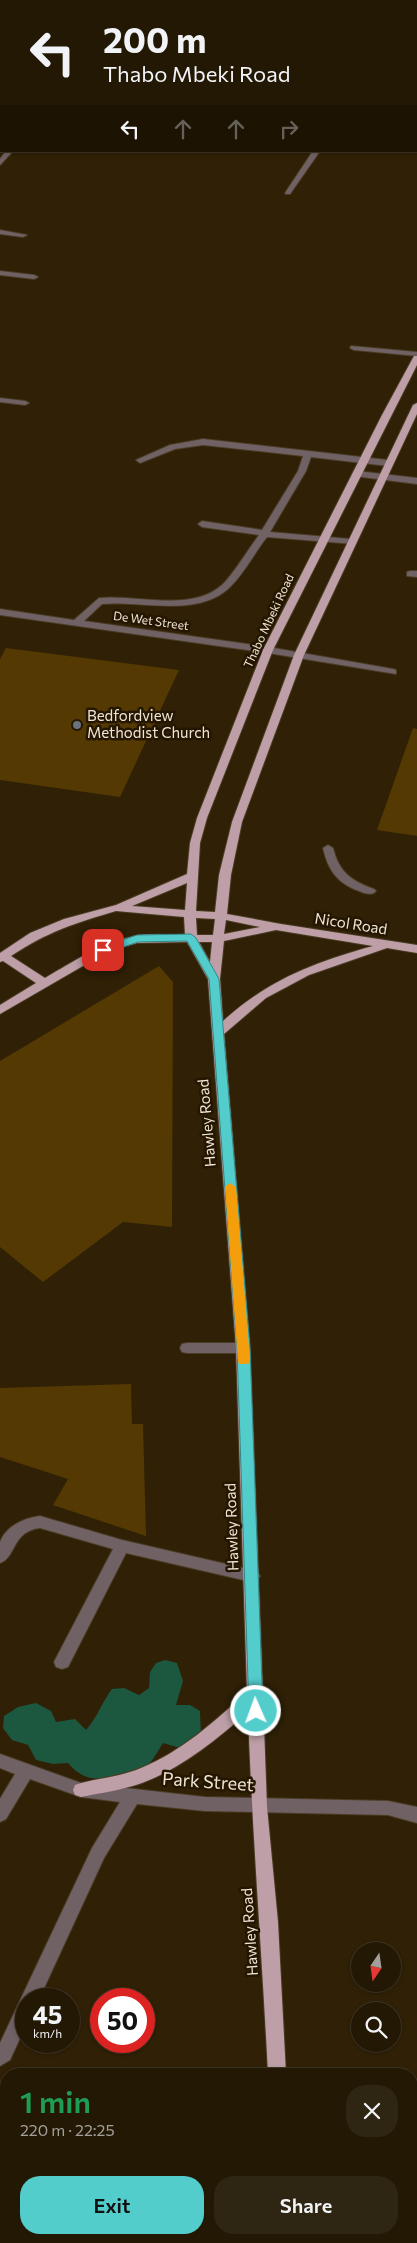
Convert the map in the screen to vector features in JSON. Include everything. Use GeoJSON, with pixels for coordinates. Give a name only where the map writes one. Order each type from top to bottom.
{"type":"FeatureCollection","features":[{"type":"Feature","properties":{"kind":"main road","name":"Thabo Mbeki Road"},"geometry":{"type":"LineString","coordinates":[[190,915],[195,843],[202,818],[268,650],[386,415],[417,358]]}},
{"type":"Feature","properties":{"kind":"main road"},"geometry":{"type":"LineString","coordinates":[[299,655],[336,572],[417,405]]}},
{"type":"Feature","properties":{"kind":"main road","name":"Hawley Road"},"geometry":{"type":"LineString","coordinates":[[277,2068],[269,1922],[259,1807],[243,1348],[214,979],[220,938],[225,875],[237,822],[299,655]]}},
{"type":"Feature","properties":{"kind":"main road"},"geometry":{"type":"LineString","coordinates":[[44,983],[2,957],[34,936],[68,921],[116,908],[152,895],[192,876]]}},
{"type":"Feature","properties":{"kind":"main road"},"geometry":{"type":"LineString","coordinates":[[116,908],[190,915]]}},
{"type":"Feature","properties":{"kind":"main road","name":"Hawley Road"},"geometry":{"type":"LineString","coordinates":[[190,915],[191,938],[214,979]]}},
{"type":"Feature","properties":{"kind":"main road","name":"Nicol Road"},"geometry":{"type":"LineString","coordinates":[[190,915],[221,916],[387,946],[417,949]]}},
{"type":"Feature","properties":{"kind":"main road","name":"Nicol Road"},"geometry":{"type":"LineString","coordinates":[[191,938],[220,938],[281,928]]}},
{"type":"Feature","properties":{"kind":"main road"},"geometry":{"type":"LineString","coordinates":[[0,1010],[44,983],[115,945],[137,939],[191,938]]}},
{"type":"Feature","properties":{"kind":"main road"},"geometry":{"type":"LineString","coordinates":[[218,1033],[262,995],[291,979],[342,958],[387,946]]}},
{"type":"Feature","properties":{"kind":"main road"},"geometry":{"type":"LineString","coordinates":[[81,1790],[146,1774],[188,1752],[212,1734],[256,1694]]}},
{"type":"Feature","properties":{"kind":"street"},"geometry":{"type":"LineString","coordinates":[[0,163],[9,152]]}},
{"type":"Feature","properties":{"kind":"street"},"geometry":{"type":"LineString","coordinates":[[288,193],[316,152]]}},
{"type":"Feature","properties":{"kind":"street"},"geometry":{"type":"LineString","coordinates":[[0,232],[23,235]]}},
{"type":"Feature","properties":{"kind":"street"},"geometry":{"type":"LineString","coordinates":[[0,273],[34,277]]}},
{"type":"Feature","properties":{"kind":"street"},"geometry":{"type":"LineString","coordinates":[[354,348],[417,354]]}},
{"type":"Feature","properties":{"kind":"street"},"geometry":{"type":"LineString","coordinates":[[0,400],[25,402]]}},
{"type":"Feature","properties":{"kind":"street"},"geometry":{"type":"LineString","coordinates":[[140,460],[174,447],[203,442],[388,463]]}},
{"type":"Feature","properties":{"kind":"street"},"geometry":{"type":"LineString","coordinates":[[76,623],[99,601],[178,604],[205,598],[227,585],[265,533],[302,471],[308,454]]}},
{"type":"Feature","properties":{"kind":"street"},"geometry":{"type":"LineString","coordinates":[[357,474],[417,481]]}},
{"type":"Feature","properties":{"kind":"street"},"geometry":{"type":"LineString","coordinates":[[202,524],[351,542]]}},
{"type":"Feature","properties":{"kind":"street","name":"De Wet Street"},"geometry":{"type":"LineString","coordinates":[[0,612],[268,650],[393,672]]}},
{"type":"Feature","properties":{"kind":"street"},"geometry":{"type":"LineString","coordinates":[[328,848],[330,860],[337,872],[348,884],[370,891]]}},
{"type":"Feature","properties":{"kind":"street"},"geometry":{"type":"LineString","coordinates":[[187,1348],[243,1348]]}},
{"type":"Feature","properties":{"kind":"street"},"geometry":{"type":"LineString","coordinates":[[0,1557],[18,1530],[29,1522],[40,1522],[122,1546],[252,1576]]}},
{"type":"Feature","properties":{"kind":"street"},"geometry":{"type":"LineString","coordinates":[[62,1662],[122,1546]]}},
{"type":"Feature","properties":{"kind":"street","name":"Park Street"},"geometry":{"type":"LineString","coordinates":[[0,1761],[81,1790],[205,1804],[259,1807],[388,1808],[417,1815]]}},
{"type":"Feature","properties":{"kind":"street"},"geometry":{"type":"LineString","coordinates":[[0,1814],[26,1770]]}},
{"type":"Feature","properties":{"kind":"street"},"geometry":{"type":"LineString","coordinates":[[35,1988],[98,1852],[133,1796]]}},
{"type":"Feature","properties":{"kind":"street"},"geometry":{"type":"LineString","coordinates":[[0,2057],[4,2054],[15,2030]]}},
{"type":"Feature","properties":{"kind":"green space"},"geometry":{"type":"Polygon","coordinates":[[[165,1660],[177,1663],[183,1681],[176,1705],[190,1705],[200,1711],[201,1736],[180,1748],[163,1743],[150,1763],[138,1771],[111,1778],[87,1777],[76,1771],[68,1763],[53,1764],[36,1760],[28,1745],[12,1740],[3,1728],[4,1716],[18,1707],[36,1703],[51,1711],[56,1722],[75,1719],[86,1730],[112,1689],[124,1688],[139,1695],[149,1688],[150,1672],[156,1663],[165,1660]]]}},
{"type":"Feature","properties":{"kind":"building","name":"Bedfordview Methodist Church"},"geometry":{"type":"Polygon","coordinates":[[[6,648],[179,670],[120,797],[0,780],[0,659],[6,648]]]}},
{"type":"Feature","properties":{"kind":"building"},"geometry":{"type":"Polygon","coordinates":[[[413,728],[417,729],[417,836],[377,830],[413,728]]]}},
{"type":"Feature","properties":{"kind":"building"},"geometry":{"type":"Polygon","coordinates":[[[159,966],[173,982],[172,1227],[123,1222],[43,1282],[0,1247],[0,1061],[159,966]]]}},
{"type":"Feature","properties":{"kind":"building"},"geometry":{"type":"Polygon","coordinates":[[[131,1384],[132,1424],[143,1424],[146,1536],[53,1505],[68,1479],[0,1457],[0,1388],[131,1384]]]}},
{"type":"Feature","properties":{"kind":"slow traffic"},"geometry":{"type":"LineString","coordinates":[[230,1187],[244,1361]]}},
{"type":"Feature","properties":{"kind":"place","name":"Bedfordview Methodist Church"},"geometry":{"type":"Point","coordinates":[77,725]}},
{"type":"Feature","properties":{"kind":"route"},"geometry":{"type":"LineString","coordinates":[[103,950],[137,939],[191,938],[214,979],[243,1348],[256,1711]]}}]}
